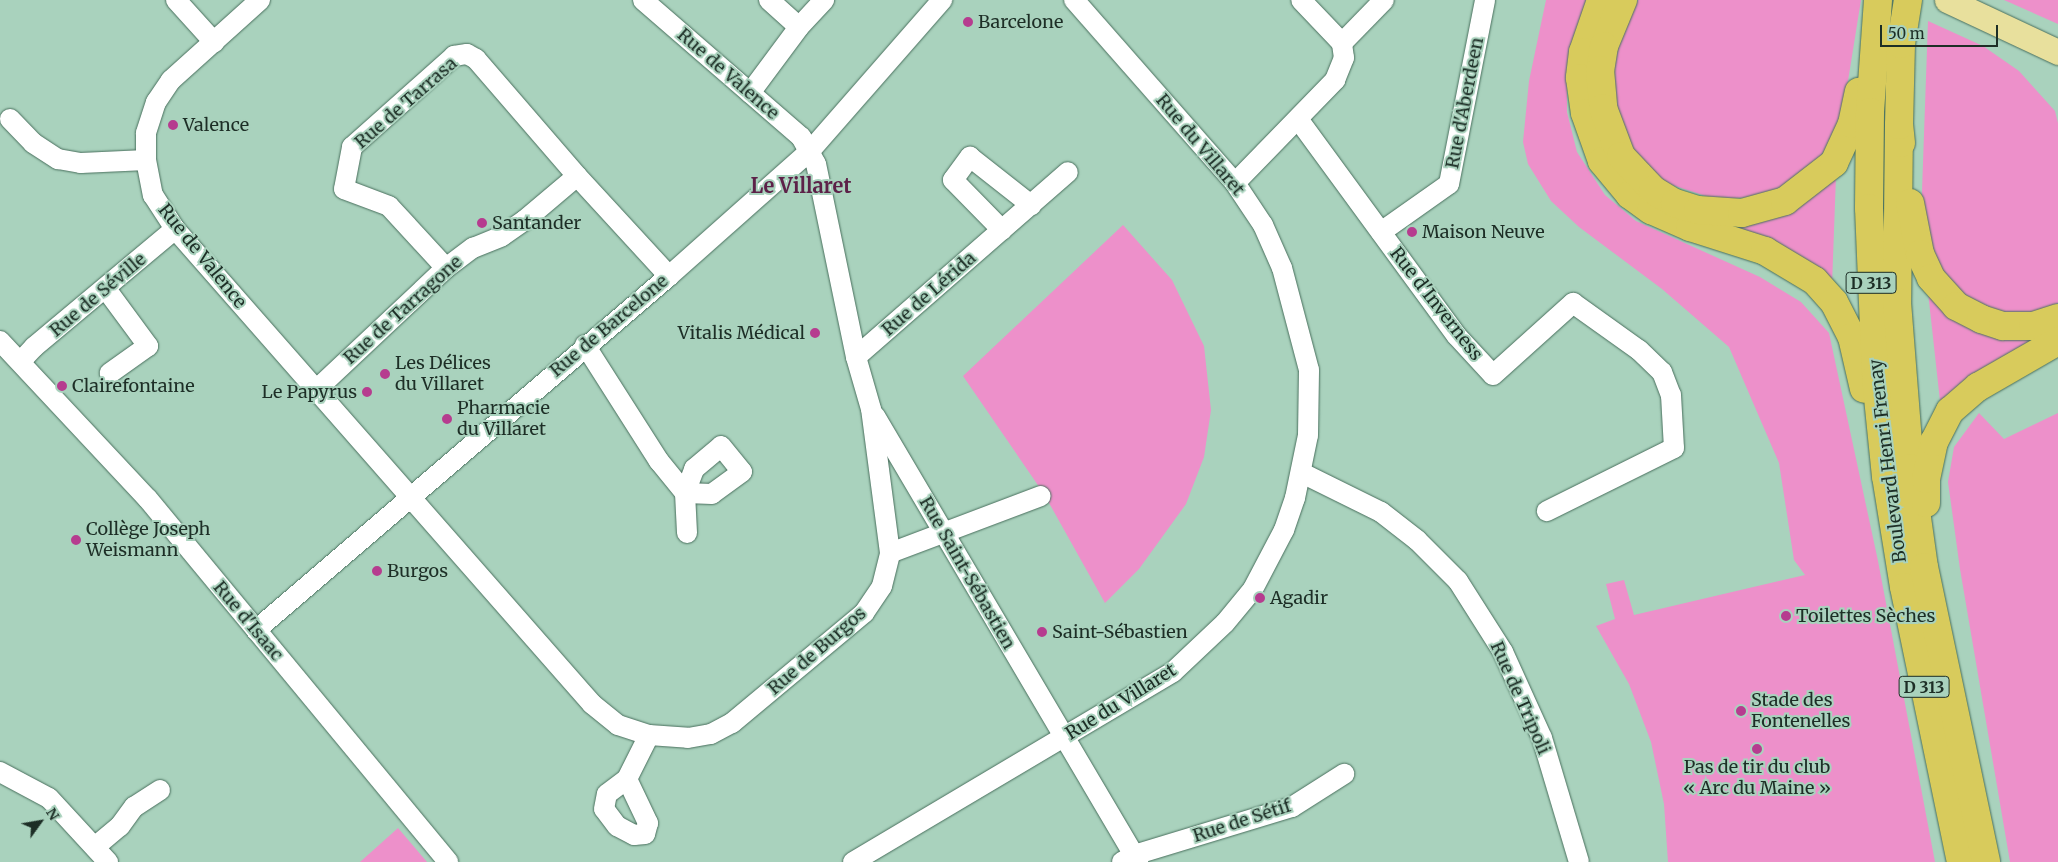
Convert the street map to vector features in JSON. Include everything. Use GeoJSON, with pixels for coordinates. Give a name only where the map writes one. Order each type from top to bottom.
{"type":"FeatureCollection","features":[{"type":"Feature","properties":{"kind":"highway"},"geometry":{"type":"LineString","coordinates":[[1600,0],[1582,52],[1580,78],[1584,113],[1602,161],[1630,195],[1651,210],[1690,227],[1765,251],[1815,281],[1834,302],[1852,337],[1884,491],[1891,511]]}},
{"type":"Feature","properties":{"kind":"highway"},"geometry":{"type":"LineString","coordinates":[[1623,0],[1604,46],[1600,70],[1603,108],[1621,156],[1653,190],[1675,203],[1698,210],[1742,213],[1785,201],[1834,163],[1852,124],[1878,0]]}},
{"type":"Feature","properties":{"kind":"highway","name":"Boulevard Henri Frenay"},"geometry":{"type":"LineString","coordinates":[[1878,0],[1873,55],[1869,152],[1870,276],[1876,378],[1891,511],[1961,862]]}},
{"type":"Feature","properties":{"kind":"highway","name":"D 313"},"geometry":{"type":"LineString","coordinates":[[1899,125],[1901,44],[1908,0]]}},
{"type":"Feature","properties":{"kind":"highway"},"geometry":{"type":"LineString","coordinates":[[1899,125],[1920,254],[1931,278],[1943,293],[1956,306],[1981,319],[2003,326],[2034,326],[2058,318]]}},
{"type":"Feature","properties":{"kind":"highway","name":"Boulevard Henri Frenay"},"geometry":{"type":"LineString","coordinates":[[1899,125],[1897,302],[1910,468],[1924,567],[1986,862]]}},
{"type":"Feature","properties":{"kind":"highway"},"geometry":{"type":"LineString","coordinates":[[1924,567],[1926,479],[1934,442],[1950,411],[1961,398],[2058,341]]}},
{"type":"Feature","properties":{"kind":"main road"},"geometry":{"type":"LineString","coordinates":[[1947,0],[2058,52]]}},
{"type":"Feature","properties":{"kind":"main road"},"geometry":{"type":"LineString","coordinates":[[1996,22],[2058,68]]}},
{"type":"Feature","properties":{"kind":"street"},"geometry":{"type":"LineString","coordinates":[[176,0],[214,42]]}},
{"type":"Feature","properties":{"kind":"street","name":"Rue de Valence"},"geometry":{"type":"LineString","coordinates":[[260,0],[171,80],[156,102],[146,133],[146,160],[153,195],[175,229],[410,498]]}},
{"type":"Feature","properties":{"kind":"street","name":"Rue de Valence"},"geometry":{"type":"LineString","coordinates":[[643,0],[801,137],[810,151]]}},
{"type":"Feature","properties":{"kind":"street"},"geometry":{"type":"LineString","coordinates":[[769,0],[799,27]]}},
{"type":"Feature","properties":{"kind":"street"},"geometry":{"type":"LineString","coordinates":[[750,93],[799,27],[824,0]]}},
{"type":"Feature","properties":{"kind":"street","name":"Rue de Barcelone"},"geometry":{"type":"LineString","coordinates":[[256,630],[668,276],[810,151],[942,0]]}},
{"type":"Feature","properties":{"kind":"street","name":"Rue du Villaret"},"geometry":{"type":"LineString","coordinates":[[853,862],[1173,672],[1226,623],[1253,590],[1270,559],[1290,514],[1302,472],[1310,400],[1309,370],[1301,330],[1282,268],[1263,225],[1235,183],[1074,0]]}},
{"type":"Feature","properties":{"kind":"street"},"geometry":{"type":"LineString","coordinates":[[1235,183],[1335,80],[1344,58],[1342,43],[1301,0]]}},
{"type":"Feature","properties":{"kind":"street"},"geometry":{"type":"LineString","coordinates":[[1342,43],[1384,0]]}},
{"type":"Feature","properties":{"kind":"street","name":"Rue d'Aberdeen"},"geometry":{"type":"LineString","coordinates":[[1381,232],[1449,184],[1485,0]]}},
{"type":"Feature","properties":{"kind":"street","name":"Rue de Tarrasa"},"geometry":{"type":"LineString","coordinates":[[446,268],[389,206],[344,189],[352,147],[454,56],[467,54],[476,59],[577,176]]}},
{"type":"Feature","properties":{"kind":"street"},"geometry":{"type":"LineString","coordinates":[[10,119],[33,142],[58,159],[81,163],[146,160]]}},
{"type":"Feature","properties":{"kind":"street","name":"Rue d'Inverness"},"geometry":{"type":"LineString","coordinates":[[1298,119],[1456,335],[1493,375],[1573,303],[1639,350],[1662,372],[1671,395],[1674,448],[1547,511]]}},
{"type":"Feature","properties":{"kind":"street","name":"Rue de Burgos"},"geometry":{"type":"LineString","coordinates":[[410,498],[592,704],[618,725],[649,735],[688,738],[711,734],[732,723],[864,613],[882,586],[890,554],[870,409],[856,358],[816,164],[810,151]]}},
{"type":"Feature","properties":{"kind":"street"},"geometry":{"type":"LineString","coordinates":[[1002,230],[952,180],[970,157],[1031,205]]}},
{"type":"Feature","properties":{"kind":"street","name":"Rue de Lérida"},"geometry":{"type":"LineString","coordinates":[[856,358],[1068,172]]}},
{"type":"Feature","properties":{"kind":"street"},"geometry":{"type":"LineString","coordinates":[[577,176],[668,276]]}},
{"type":"Feature","properties":{"kind":"street","name":"Rue de Tarragone"},"geometry":{"type":"LineString","coordinates":[[316,390],[446,268],[472,248],[502,236],[526,220],[577,176]]}},
{"type":"Feature","properties":{"kind":"street","name":"Rue de Séville"},"geometry":{"type":"LineString","coordinates":[[21,362],[34,347],[106,289],[175,229]]}},
{"type":"Feature","properties":{"kind":"street"},"geometry":{"type":"LineString","coordinates":[[106,289],[148,346],[110,373]]}},
{"type":"Feature","properties":{"kind":"street","name":"Rue d'Isaac"},"geometry":{"type":"LineString","coordinates":[[0,341],[148,499],[448,862]]}},
{"type":"Feature","properties":{"kind":"street"},"geometry":{"type":"LineString","coordinates":[[585,346],[659,461],[684,493],[687,533]]}},
{"type":"Feature","properties":{"kind":"street","name":"Rue Saint-Sébastien"},"geometry":{"type":"LineString","coordinates":[[870,409],[1063,737],[1131,860]]}},
{"type":"Feature","properties":{"kind":"street","name":"Rue de Tripoli"},"geometry":{"type":"LineString","coordinates":[[1302,472],[1382,512],[1416,540],[1458,582],[1503,652],[1542,738],[1579,862]]}},
{"type":"Feature","properties":{"kind":"street"},"geometry":{"type":"LineString","coordinates":[[890,554],[1041,496]]}},
{"type":"Feature","properties":{"kind":"street"},"geometry":{"type":"LineString","coordinates":[[627,779],[649,735]]}},
{"type":"Feature","properties":{"kind":"street"},"geometry":{"type":"LineString","coordinates":[[0,772],[50,798],[96,846],[108,862]]}},
{"type":"Feature","properties":{"kind":"street","name":"Rue de Sétif"},"geometry":{"type":"LineString","coordinates":[[1131,860],[1292,807],[1344,774]]}},
{"type":"Feature","properties":{"kind":"street"},"geometry":{"type":"LineString","coordinates":[[96,846],[120,826],[134,807],[160,790]]}},
{"type":"Feature","properties":{"kind":"shaded area"},"geometry":{"type":"Polygon","coordinates":[[[1546,0],[1587,0],[1567,65],[1567,112],[1577,152],[1605,195],[1636,221],[1760,277],[1801,302],[1829,333],[1878,561],[1935,862],[1668,862],[1664,804],[1651,742],[1629,684],[1596,626],[1615,619],[1606,584],[1624,580],[1634,615],[1805,575],[1794,560],[1779,463],[1729,347],[1662,289],[1579,227],[1551,201],[1528,164],[1523,142],[1529,81],[1546,0]]]}},
{"type":"Feature","properties":{"kind":"shaded area"},"geometry":{"type":"Polygon","coordinates":[[[1638,0],[1861,0],[1843,112],[1820,159],[1788,188],[1758,197],[1715,199],[1669,184],[1643,166],[1619,132],[1606,63],[1638,0]]]}},
{"type":"Feature","properties":{"kind":"shaded area"},"geometry":{"type":"Polygon","coordinates":[[[2004,0],[2058,0],[2058,24],[2004,0]]]}},
{"type":"Feature","properties":{"kind":"shaded area"},"geometry":{"type":"Polygon","coordinates":[[[1928,21],[1983,46],[2019,71],[2055,111],[2058,123],[2058,303],[2049,308],[2023,314],[1994,312],[1966,301],[1937,271],[1921,219],[1928,21]]]}},
{"type":"Feature","properties":{"kind":"shaded area"},"geometry":{"type":"Polygon","coordinates":[[[1836,176],[1832,285],[1731,234],[1732,224],[1836,176]]]}},
{"type":"Feature","properties":{"kind":"shaded area"},"geometry":{"type":"Polygon","coordinates":[[[1123,225],[1172,280],[1204,346],[1211,410],[1204,457],[1186,504],[1139,569],[1105,603],[1044,494],[963,376],[1123,225]]]}},
{"type":"Feature","properties":{"kind":"shaded area"},"geometry":{"type":"Polygon","coordinates":[[[1928,292],[2058,328],[1941,410],[1928,292]]]}},
{"type":"Feature","properties":{"kind":"shaded area"},"geometry":{"type":"Polygon","coordinates":[[[1979,413],[2004,439],[2058,413],[2058,862],[2010,862],[1960,569],[1948,482],[1954,447],[1979,413]]]}},
{"type":"Feature","properties":{"kind":"shaded area"},"geometry":{"type":"Polygon","coordinates":[[[398,828],[427,862],[360,862],[398,828]]]}},
{"type":"Feature","properties":{"kind":"place","name":"Barcelone"},"geometry":{"type":"Point","coordinates":[968,22]}},
{"type":"Feature","properties":{"kind":"place","name":"Valence"},"geometry":{"type":"Point","coordinates":[173,125]}},
{"type":"Feature","properties":{"kind":"place","name":"Santander"},"geometry":{"type":"Point","coordinates":[482,223]}},
{"type":"Feature","properties":{"kind":"place","name":"Maison Neuve"},"geometry":{"type":"Point","coordinates":[1412,232]}},
{"type":"Feature","properties":{"kind":"place","name":"Vitalis Médical"},"geometry":{"type":"Point","coordinates":[815,333]}},
{"type":"Feature","properties":{"kind":"place","name":"Les Délices du Villaret"},"geometry":{"type":"Point","coordinates":[385,374]}},
{"type":"Feature","properties":{"kind":"place","name":"Clairefontaine"},"geometry":{"type":"Point","coordinates":[62,386]}},
{"type":"Feature","properties":{"kind":"place","name":"Le Papyrus"},"geometry":{"type":"Point","coordinates":[367,392]}},
{"type":"Feature","properties":{"kind":"place","name":"Pharmacie du Villaret"},"geometry":{"type":"Point","coordinates":[447,419]}},
{"type":"Feature","properties":{"kind":"place","name":"Collège Joseph Weismann"},"geometry":{"type":"Point","coordinates":[76,540]}},
{"type":"Feature","properties":{"kind":"place","name":"Burgos"},"geometry":{"type":"Point","coordinates":[377,571]}},
{"type":"Feature","properties":{"kind":"place","name":"Agadir"},"geometry":{"type":"Point","coordinates":[1260,598]}},
{"type":"Feature","properties":{"kind":"place","name":"Toilettes Sèches"},"geometry":{"type":"Point","coordinates":[1786,616]}},
{"type":"Feature","properties":{"kind":"place","name":"Saint-Sébastien"},"geometry":{"type":"Point","coordinates":[1042,632]}},
{"type":"Feature","properties":{"kind":"place","name":"Stade des Fontenelles"},"geometry":{"type":"Point","coordinates":[1741,711]}},
{"type":"Feature","properties":{"kind":"place","name":"Pas de tir du club « Arc du Maine »"},"geometry":{"type":"Point","coordinates":[1757,749]}},
{"type":"Feature","properties":{"kind":"district","name":"Le Villaret"},"geometry":{"type":"Point","coordinates":[801,185]}}]}
